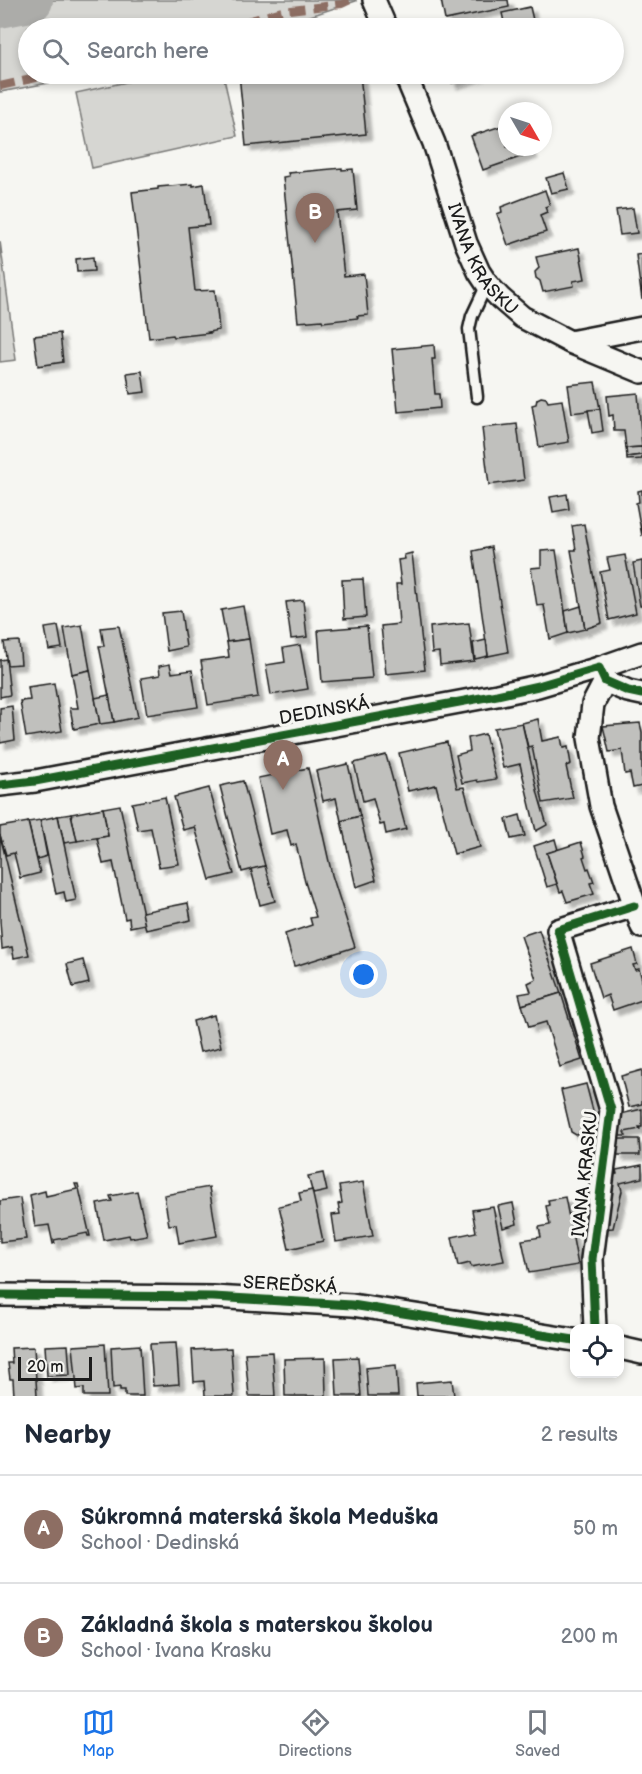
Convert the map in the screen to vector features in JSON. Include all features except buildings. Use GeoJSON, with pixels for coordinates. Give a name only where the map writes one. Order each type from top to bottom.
{"type":"FeatureCollection","features":[{"type":"Feature","properties":{"kind":"street"},"geometry":{"type":"LineString","coordinates":[[374,0],[382,18]]}},
{"type":"Feature","properties":{"kind":"street","name":"IVANA KRASKU"},"geometry":{"type":"LineString","coordinates":[[409,84],[434,142],[466,243],[487,284],[522,317],[570,342],[642,372]]}},
{"type":"Feature","properties":{"kind":"street"},"geometry":{"type":"LineString","coordinates":[[570,342],[642,328]]}},
{"type":"Feature","properties":{"kind":"street","name":"DEDINSKÁ"},"geometry":{"type":"LineString","coordinates":[[0,785],[46,779],[602,674],[642,653]]}},
{"type":"Feature","properties":{"kind":"street"},"geometry":{"type":"LineString","coordinates":[[642,694],[628,691],[602,674],[593,704],[589,738],[600,806],[642,927]]}},
{"type":"Feature","properties":{"kind":"street","name":"IVANA KRASKU"},"geometry":{"type":"LineString","coordinates":[[595,1324],[592,1259],[611,1110],[558,930],[634,906]]}},
{"type":"Feature","properties":{"kind":"street","name":"SEREĎSKÁ"},"geometry":{"type":"LineString","coordinates":[[0,1295],[213,1297],[331,1303],[430,1316],[570,1339]]}},
{"type":"Feature","properties":{"kind":"street"},"geometry":{"type":"LineString","coordinates":[[624,1349],[642,1353]]}},
{"type":"Feature","properties":{"kind":"lane"},"geometry":{"type":"LineString","coordinates":[[477,397],[469,329],[472,316],[487,284]]}},
{"type":"Feature","properties":{"kind":"shaded area"},"geometry":{"type":"Polygon","coordinates":[[[0,0],[356,0],[304,18],[18,18],[18,84],[43,84],[0,92],[0,0]]]}},
{"type":"Feature","properties":{"kind":"shaded area"},"geometry":{"type":"Polygon","coordinates":[[[117,84],[225,84],[237,136],[92,168],[76,93],[117,84]]]}},
{"type":"Feature","properties":{"kind":"shaded area"},"geometry":{"type":"Polygon","coordinates":[[[0,241],[16,360],[0,362],[0,241]]]}},
{"type":"Feature","properties":{"kind":"waterway"},"geometry":{"type":"LineString","coordinates":[[0,6],[31,0]]}},
{"type":"Feature","properties":{"kind":"marked path"},"geometry":{"type":"LineString","coordinates":[[258,18],[282,11],[342,4],[350,0]]}},
{"type":"Feature","properties":{"kind":"marked path"},"geometry":{"type":"LineString","coordinates":[[0,86],[18,82]]}},
{"type":"Feature","properties":{"kind":"cycle path"},"geometry":{"type":"LineString","coordinates":[[0,785],[35,781],[497,695],[599,668],[605,681],[628,691],[642,694]]}},
{"type":"Feature","properties":{"kind":"cycle path"},"geometry":{"type":"LineString","coordinates":[[595,1324],[592,1259],[611,1110],[558,930],[634,906]]}},
{"type":"Feature","properties":{"kind":"cycle path"},"geometry":{"type":"LineString","coordinates":[[0,1295],[213,1297],[352,1305],[570,1339]]}},
{"type":"Feature","properties":{"kind":"place","name":"Základná škola s materskou školou"},"geometry":{"type":"Point","coordinates":[315,243]}},
{"type":"Feature","properties":{"kind":"place","name":"Súkromná materská škola Meduška"},"geometry":{"type":"Point","coordinates":[283,790]}}]}
